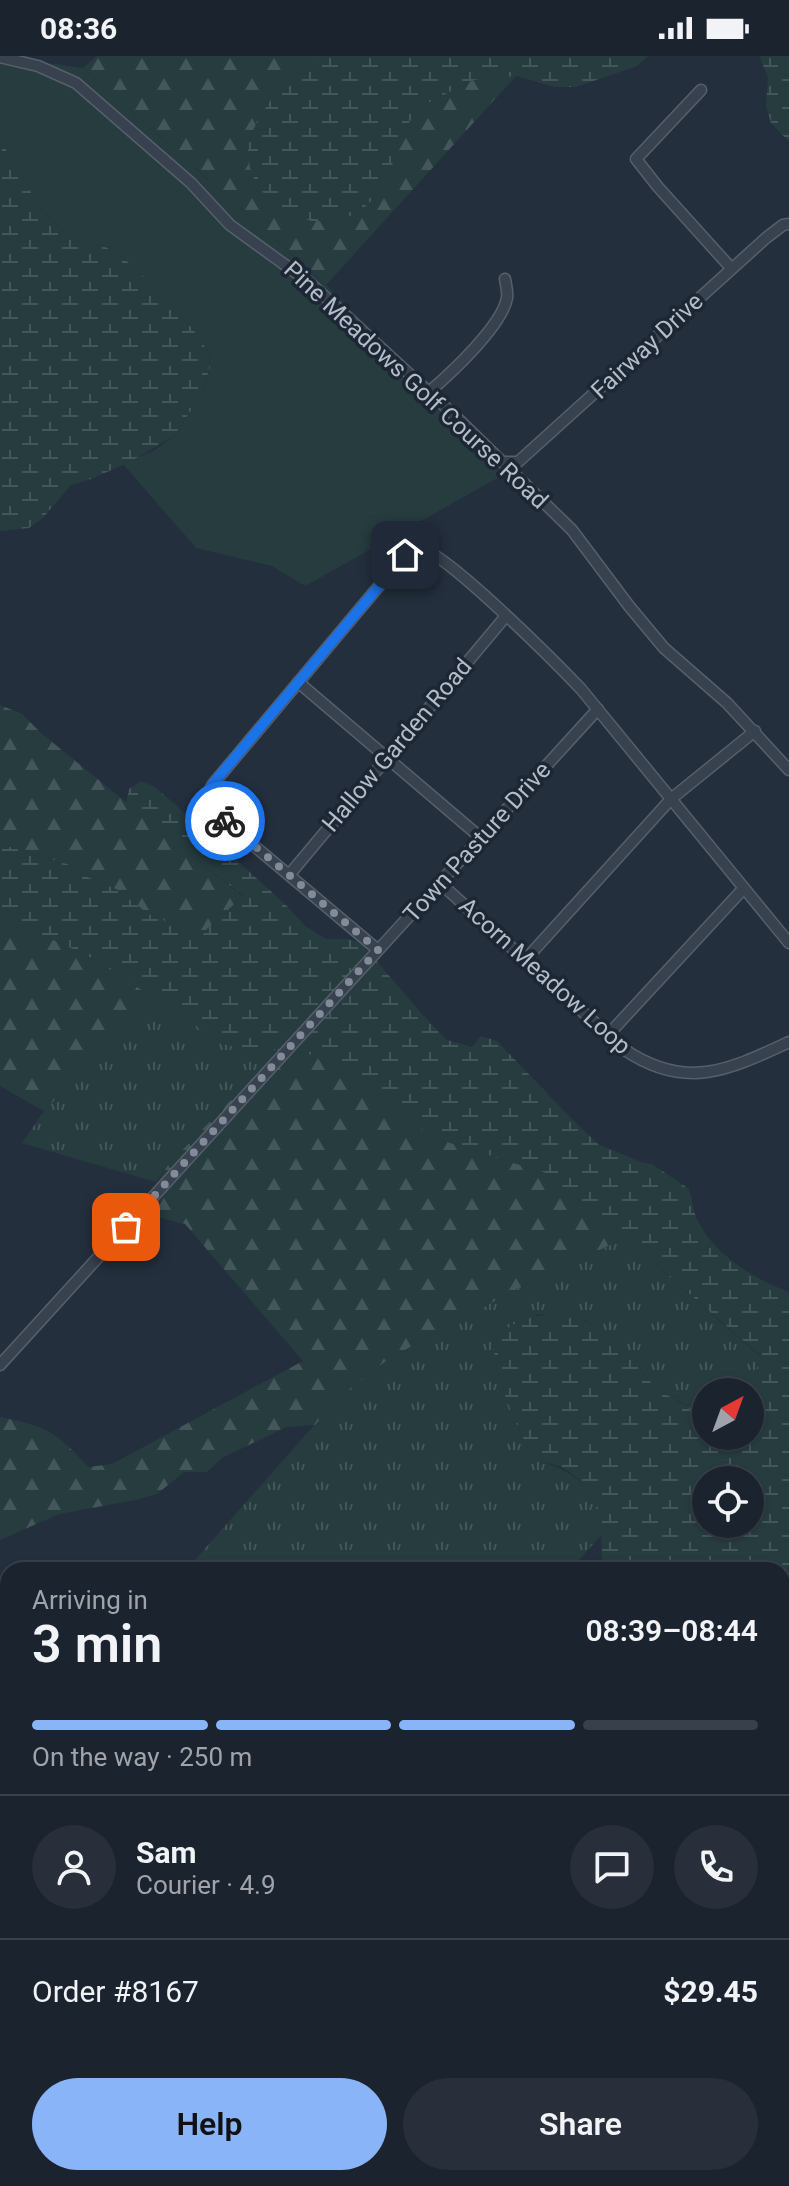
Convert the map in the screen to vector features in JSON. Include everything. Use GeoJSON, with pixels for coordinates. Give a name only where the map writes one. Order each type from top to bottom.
{"type":"FeatureCollection","features":[{"type":"Feature","properties":{"kind":"street","name":"Pine Meadows Golf Course Road"},"geometry":{"type":"LineString","coordinates":[[0,57],[38,66],[76,83],[191,183],[230,225],[310,283],[504,462],[587,546],[629,606],[664,648],[755,731],[789,770]]}},
{"type":"Feature","properties":{"kind":"street"},"geometry":{"type":"LineString","coordinates":[[701,90],[636,159],[731,268]]}},
{"type":"Feature","properties":{"kind":"street","name":"Fairway Drive"},"geometry":{"type":"LineString","coordinates":[[504,462],[518,462],[731,268],[783,225],[789,224]]}},
{"type":"Feature","properties":{"kind":"street"},"geometry":{"type":"LineString","coordinates":[[429,392],[494,323],[508,295],[505,279]]}},
{"type":"Feature","properties":{"kind":"street"},"geometry":{"type":"LineString","coordinates":[[378,950],[213,811],[208,796],[213,784],[298,682],[405,555],[416,548],[432,551],[563,670],[789,943]]}},
{"type":"Feature","properties":{"kind":"street","name":"Hallow Garden Road"},"geometry":{"type":"LineString","coordinates":[[289,875],[506,616]]}},
{"type":"Feature","properties":{"kind":"street"},"geometry":{"type":"LineString","coordinates":[[298,682],[480,837]]}},
{"type":"Feature","properties":{"kind":"street","name":"Town Pasture Drive"},"geometry":{"type":"LineString","coordinates":[[0,1365],[598,709]]}},
{"type":"Feature","properties":{"kind":"street"},"geometry":{"type":"LineString","coordinates":[[526,959],[671,799],[755,731]]}},
{"type":"Feature","properties":{"kind":"street","name":"Acorn Meadow Loop"},"geometry":{"type":"LineString","coordinates":[[440,883],[608,1035],[643,1061],[672,1071],[693,1073],[735,1067],[789,1042]]}},
{"type":"Feature","properties":{"kind":"street"},"geometry":{"type":"LineString","coordinates":[[608,1035],[744,888]]}},
{"type":"Feature","properties":{"kind":"green space"},"geometry":{"type":"Polygon","coordinates":[[[0,56],[83,68],[326,285],[512,470],[305,586],[272,566],[196,548],[123,464],[155,450],[174,436],[200,397],[210,369],[209,353],[197,334],[161,293],[124,258],[104,246],[84,242],[62,230],[42,211],[0,139],[0,56]]]}},
{"type":"Feature","properties":{"kind":"green space"},"geometry":{"type":"Polygon","coordinates":[[[97,56],[325,56],[289,78],[263,112],[250,138],[311,220],[336,221],[358,213],[389,178],[399,139],[418,108],[473,80],[516,76],[326,285],[83,68],[97,56]]]}},
{"type":"Feature","properties":{"kind":"green space"},"geometry":{"type":"Polygon","coordinates":[[[325,56],[648,56],[637,66],[576,87],[555,87],[516,76],[473,80],[418,108],[399,139],[389,178],[381,192],[358,213],[336,221],[311,221],[277,207],[257,186],[248,151],[258,119],[274,95],[294,71],[307,62],[325,56]]]}},
{"type":"Feature","properties":{"kind":"green space"},"geometry":{"type":"Polygon","coordinates":[[[759,56],[789,56],[789,142],[771,123],[766,106],[768,77],[759,56]]]}},
{"type":"Feature","properties":{"kind":"green space"},"geometry":{"type":"Polygon","coordinates":[[[0,139],[42,211],[62,230],[84,242],[104,246],[124,258],[161,293],[197,334],[209,353],[210,368],[200,397],[174,436],[132,461],[71,485],[42,519],[29,528],[0,531],[0,139]]]}},
{"type":"Feature","properties":{"kind":"green space"},"geometry":{"type":"Polygon","coordinates":[[[0,705],[22,714],[41,733],[243,897],[206,930],[199,942],[148,914],[118,890],[83,875],[67,864],[0,844],[0,705]]]}},
{"type":"Feature","properties":{"kind":"green space"},"geometry":{"type":"Polygon","coordinates":[[[141,781],[153,786],[286,905],[305,926],[326,939],[349,939],[361,943],[447,1040],[472,1047],[481,1036],[497,1041],[598,1144],[652,1164],[689,1189],[694,1212],[704,1232],[724,1254],[762,1280],[789,1292],[789,1562],[601,1562],[601,1527],[594,1501],[578,1479],[565,1469],[534,1460],[513,1417],[502,1385],[493,1339],[510,1326],[546,1315],[582,1320],[599,1328],[630,1354],[657,1388],[692,1408],[692,1450],[764,1450],[764,1378],[752,1378],[761,1356],[546,1173],[432,1137],[381,1096],[312,1055],[281,1048],[257,1052],[224,1044],[96,960],[56,941],[0,922],[0,844],[67,864],[83,875],[118,890],[148,914],[199,941],[206,930],[243,896],[126,803],[129,789],[141,781]]]}},
{"type":"Feature","properties":{"kind":"green space"},"geometry":{"type":"Polygon","coordinates":[[[0,922],[56,941],[96,960],[153,997],[44,1111],[0,1086],[0,922]]]}},
{"type":"Feature","properties":{"kind":"green space"},"geometry":{"type":"Polygon","coordinates":[[[153,997],[224,1044],[257,1052],[281,1048],[168,1165],[156,1182],[22,1143],[44,1111],[153,997]]]}},
{"type":"Feature","properties":{"kind":"green space"},"geometry":{"type":"Polygon","coordinates":[[[281,1048],[312,1055],[381,1096],[432,1137],[546,1173],[625,1238],[513,1291],[390,1358],[341,1395],[315,1425],[286,1427],[222,1458],[207,1472],[184,1472],[157,1494],[59,1514],[0,1540],[0,1417],[50,1432],[88,1467],[112,1464],[303,1361],[185,1224],[148,1215],[143,1205],[168,1165],[281,1048]]]}},
{"type":"Feature","properties":{"kind":"green space"},"geometry":{"type":"Polygon","coordinates":[[[625,1238],[761,1357],[752,1378],[692,1378],[692,1408],[654,1387],[629,1353],[586,1321],[539,1314],[493,1338],[502,1385],[534,1460],[573,1476],[589,1493],[600,1517],[603,1533],[577,1562],[193,1562],[341,1395],[390,1358],[513,1291],[625,1238]]]}},
{"type":"Feature","properties":{"kind":"way so far"},"geometry":{"type":"LineString","coordinates":[[126,1227],[378,950],[225,821]]}},
{"type":"Feature","properties":{"kind":"route"},"geometry":{"type":"LineString","coordinates":[[225,821],[210,805],[208,796],[211,786],[405,555]]}}]}
